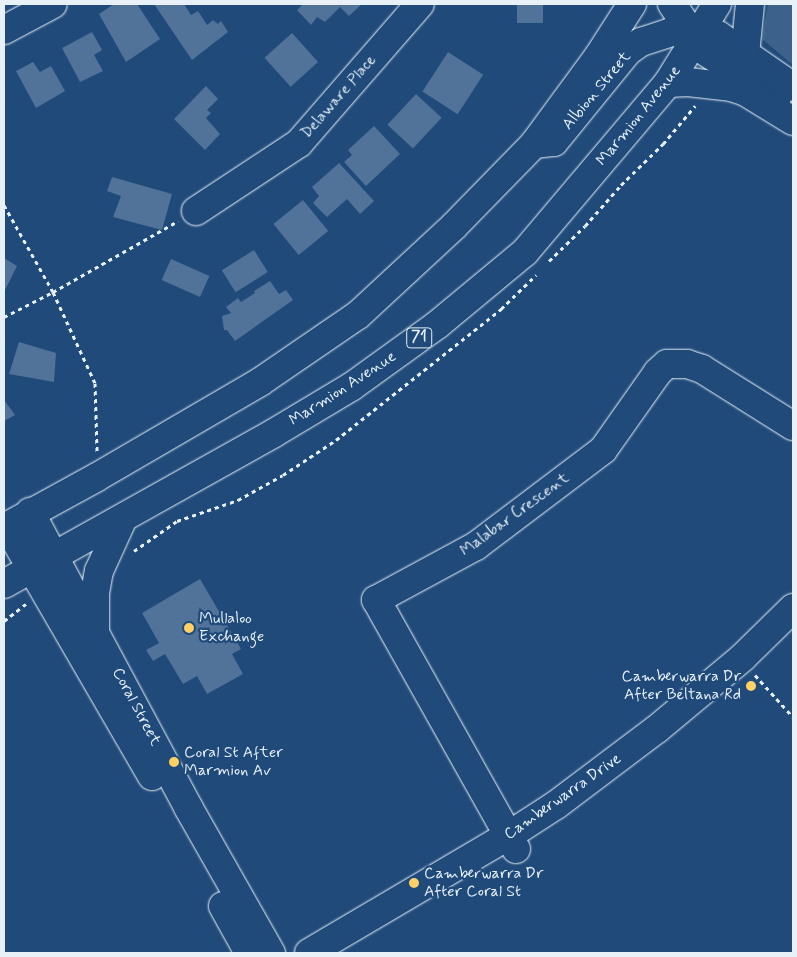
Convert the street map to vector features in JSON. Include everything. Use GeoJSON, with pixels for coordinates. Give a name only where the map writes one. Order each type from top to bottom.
{"type":"FeatureCollection","features":[{"type":"Feature","properties":{"kind":"main road"},"geometry":{"type":"LineString","coordinates":[[4,11],[18,4]]}},
{"type":"Feature","properties":{"kind":"main road"},"geometry":{"type":"LineString","coordinates":[[4,30],[53,4]]}},
{"type":"Feature","properties":{"kind":"main road","name":"Delaware Place"},"geometry":{"type":"LineString","coordinates":[[196,211],[299,143],[420,4]]}},
{"type":"Feature","properties":{"kind":"main road"},"geometry":{"type":"LineString","coordinates":[[5,527],[98,476],[260,382],[358,315],[454,226],[534,144],[598,57],[632,4]]}},
{"type":"Feature","properties":{"kind":"main road"},"geometry":{"type":"LineString","coordinates":[[672,4],[696,34],[703,50],[793,109]]}},
{"type":"Feature","properties":{"kind":"main road","name":"Marmion Avenue"},"geometry":{"type":"LineString","coordinates":[[4,584],[351,388],[437,325],[525,252],[668,83],[696,34],[716,4]]}},
{"type":"Feature","properties":{"kind":"main road"},"geometry":{"type":"LineString","coordinates":[[745,54],[750,4]]}},
{"type":"Feature","properties":{"kind":"main road","name":"Albion Street"},"geometry":{"type":"LineString","coordinates":[[534,144],[554,142],[628,51],[640,42],[671,32],[718,34],[793,87]]}},
{"type":"Feature","properties":{"kind":"main road"},"geometry":{"type":"LineString","coordinates":[[668,83],[688,82],[731,87],[746,92],[793,121]]}},
{"type":"Feature","properties":{"kind":"main road","name":"Malabar Crescent"},"geometry":{"type":"LineString","coordinates":[[512,842],[376,600],[476,546],[602,450],[658,372],[667,364],[678,363],[702,369],[793,426]]}},
{"type":"Feature","properties":{"kind":"main road","name":"Coral Street"},"geometry":{"type":"LineString","coordinates":[[30,512],[44,563],[154,778],[249,953]]}},
{"type":"Feature","properties":{"kind":"main road"},"geometry":{"type":"LineString","coordinates":[[95,631],[95,593],[99,570],[123,518]]}},
{"type":"Feature","properties":{"kind":"main road","name":"Coral Street"},"geometry":{"type":"LineString","coordinates":[[5,527],[44,563],[95,631],[188,807],[271,953]]}},
{"type":"Feature","properties":{"kind":"main road","name":"Camberwarra Drive"},"geometry":{"type":"LineString","coordinates":[[342,953],[512,842],[556,805],[657,729],[743,657],[793,608]]}},
{"type":"Feature","properties":{"kind":"main road","name":"Camberwarra Drive"},"geometry":{"type":"LineString","coordinates":[[308,953],[512,842],[560,822],[619,779],[709,708],[793,630]]}},
{"type":"Feature","properties":{"kind":"path"},"geometry":{"type":"LineString","coordinates":[[4,205],[53,292],[95,383],[98,476]]}},
{"type":"Feature","properties":{"kind":"path"},"geometry":{"type":"LineString","coordinates":[[4,317],[53,292],[196,211]]}},
{"type":"Feature","properties":{"kind":"path"},"geometry":{"type":"LineString","coordinates":[[4,621],[27,603]]}},
{"type":"Feature","properties":{"kind":"path"},"geometry":{"type":"LineString","coordinates":[[752,670],[793,717]]}},
{"type":"Feature","properties":{"kind":"shaded area"},"geometry":{"type":"Polygon","coordinates":[[[768,4],[793,4],[793,65],[762,39],[768,4]]]}},
{"type":"Feature","properties":{"kind":"building"},"geometry":{"type":"Polygon","coordinates":[[[114,4],[137,4],[160,39],[126,62],[99,14],[114,4]]]}},
{"type":"Feature","properties":{"kind":"building"},"geometry":{"type":"Polygon","coordinates":[[[154,4],[184,4],[191,15],[198,11],[207,25],[213,20],[218,24],[221,21],[228,32],[192,60],[154,4]]]}},
{"type":"Feature","properties":{"kind":"building"},"geometry":{"type":"Polygon","coordinates":[[[303,4],[362,4],[349,16],[340,7],[325,22],[317,17],[311,25],[297,10],[303,4]]]}},
{"type":"Feature","properties":{"kind":"building"},"geometry":{"type":"Polygon","coordinates":[[[517,4],[543,4],[543,23],[517,23],[517,4]]]}},
{"type":"Feature","properties":{"kind":"building"},"geometry":{"type":"Polygon","coordinates":[[[92,32],[102,50],[94,55],[103,71],[80,82],[62,48],[92,32]]]}},
{"type":"Feature","properties":{"kind":"building"},"geometry":{"type":"Polygon","coordinates":[[[292,33],[318,62],[291,87],[265,58],[292,33]]]}},
{"type":"Feature","properties":{"kind":"building"},"geometry":{"type":"Polygon","coordinates":[[[448,52],[483,75],[458,114],[422,91],[448,52]]]}},
{"type":"Feature","properties":{"kind":"building"},"geometry":{"type":"Polygon","coordinates":[[[33,62],[40,72],[51,66],[65,91],[36,108],[16,71],[33,62]]]}},
{"type":"Feature","properties":{"kind":"building"},"geometry":{"type":"Polygon","coordinates":[[[206,86],[218,99],[207,110],[211,113],[206,118],[220,134],[205,150],[174,119],[206,86]]]}},
{"type":"Feature","properties":{"kind":"building"},"geometry":{"type":"Polygon","coordinates":[[[416,94],[442,118],[413,149],[387,125],[416,94]]]}},
{"type":"Feature","properties":{"kind":"building"},"geometry":{"type":"Polygon","coordinates":[[[374,126],[400,154],[366,186],[344,162],[352,155],[348,150],[374,126]]]}},
{"type":"Feature","properties":{"kind":"building"},"geometry":{"type":"Polygon","coordinates":[[[339,163],[374,201],[360,214],[347,199],[327,217],[313,203],[319,196],[312,187],[339,163]]]}},
{"type":"Feature","properties":{"kind":"building"},"geometry":{"type":"Polygon","coordinates":[[[112,177],[172,194],[162,230],[113,217],[121,196],[107,191],[112,177]]]}},
{"type":"Feature","properties":{"kind":"building"},"geometry":{"type":"Polygon","coordinates":[[[303,200],[328,231],[299,255],[273,224],[303,200]]]}},
{"type":"Feature","properties":{"kind":"building"},"geometry":{"type":"Polygon","coordinates":[[[254,250],[268,272],[236,292],[222,270],[254,250]]]}},
{"type":"Feature","properties":{"kind":"building"},"geometry":{"type":"Polygon","coordinates":[[[4,258],[17,266],[4,292],[4,258]]]}},
{"type":"Feature","properties":{"kind":"building"},"geometry":{"type":"Polygon","coordinates":[[[171,259],[209,276],[200,297],[162,280],[171,259]]]}},
{"type":"Feature","properties":{"kind":"building"},"geometry":{"type":"Polygon","coordinates":[[[270,281],[279,294],[286,290],[293,300],[235,341],[227,330],[224,330],[222,316],[231,313],[226,307],[238,298],[241,302],[270,281]]]}},
{"type":"Feature","properties":{"kind":"building"},"geometry":{"type":"Polygon","coordinates":[[[19,342],[56,353],[54,382],[9,374],[19,342]]]}},
{"type":"Feature","properties":{"kind":"building"},"geometry":{"type":"Polygon","coordinates":[[[4,400],[15,415],[4,421],[4,400]]]}},
{"type":"Feature","properties":{"kind":"building","name":"Mullaloo Exchange"},"geometry":{"type":"Polygon","coordinates":[[[200,579],[241,649],[232,654],[243,674],[207,694],[197,676],[183,684],[165,654],[153,661],[146,650],[159,643],[142,613],[200,579]]]}},
{"type":"Feature","properties":{"kind":"place","name":"Mullaloo Exchange"},"geometry":{"type":"Point","coordinates":[189,628]}},
{"type":"Feature","properties":{"kind":"place","name":"Camberwarra Dr After Beltana Rd"},"geometry":{"type":"Point","coordinates":[751,686]}},
{"type":"Feature","properties":{"kind":"place","name":"Coral St After Marmion Av"},"geometry":{"type":"Point","coordinates":[174,762]}},
{"type":"Feature","properties":{"kind":"place","name":"Camberwarra Dr After Coral St"},"geometry":{"type":"Point","coordinates":[414,883]}}]}
